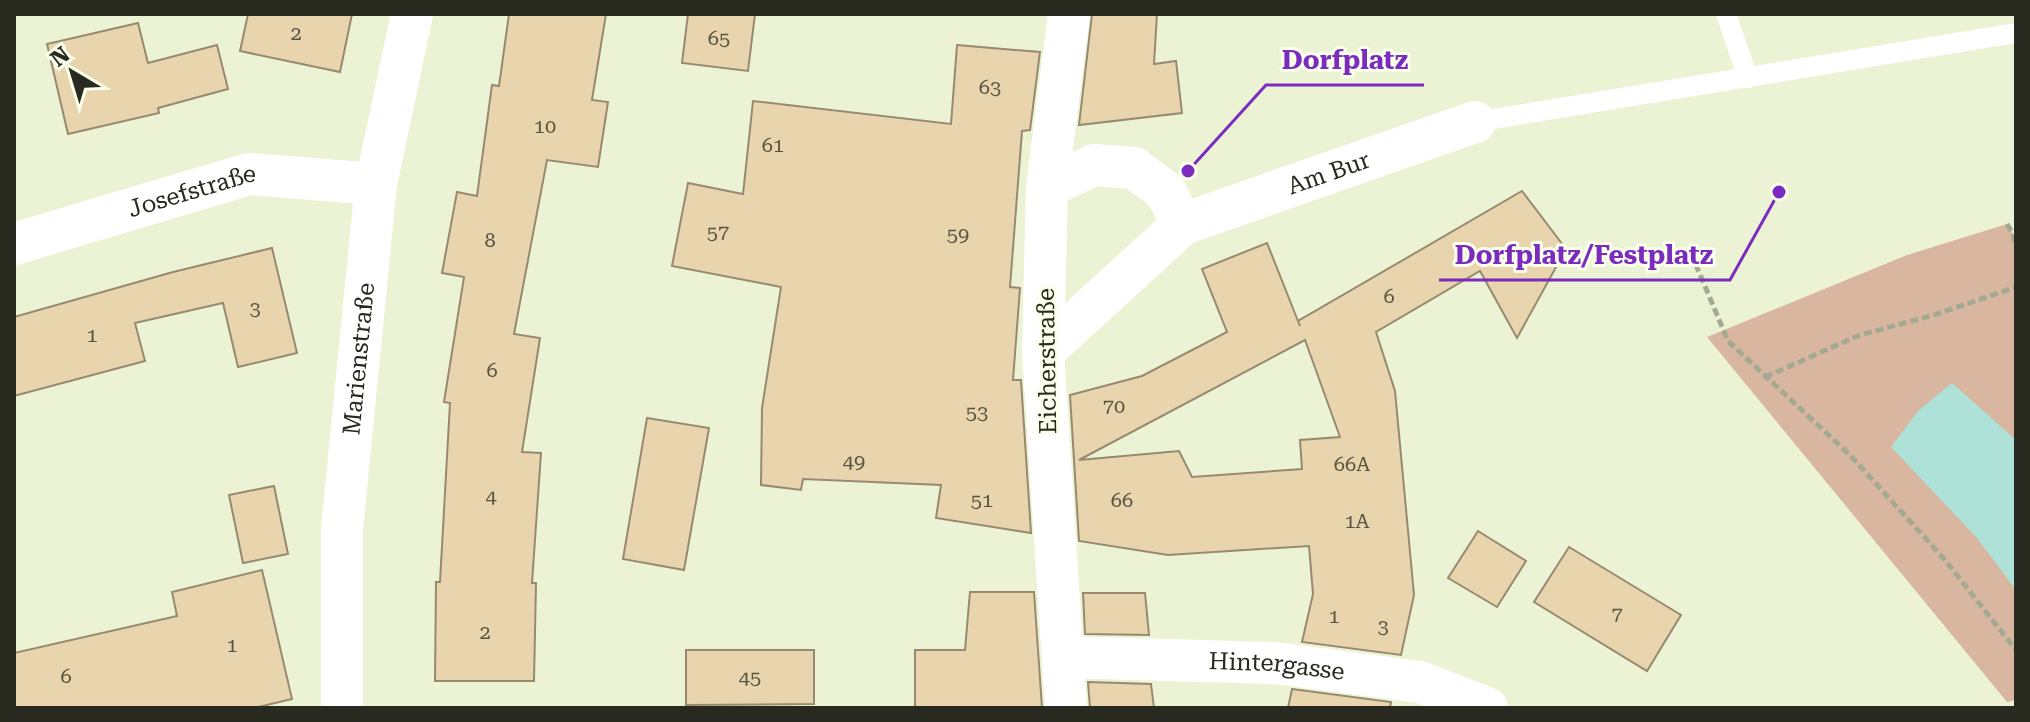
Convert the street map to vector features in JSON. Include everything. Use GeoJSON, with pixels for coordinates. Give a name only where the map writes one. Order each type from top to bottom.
{"type":"FeatureCollection","features":[{"type":"Feature","properties":{"kind":"street","name":"Marienstraße"},"geometry":{"type":"LineString","coordinates":[[342,708],[342,529],[376,184],[412,14]]}},
{"type":"Feature","properties":{"kind":"street","name":"Eicherstraße"},"geometry":{"type":"LineString","coordinates":[[1066,708],[1043,352],[1047,187],[1069,14]]}},
{"type":"Feature","properties":{"kind":"street","name":"Am Bur"},"geometry":{"type":"LineString","coordinates":[[1043,352],[1183,224],[1475,122]]}},
{"type":"Feature","properties":{"kind":"street"},"geometry":{"type":"LineString","coordinates":[[1047,187],[1094,165],[1134,168],[1165,191],[1183,224]]}},
{"type":"Feature","properties":{"kind":"street","name":"Josefstraße"},"geometry":{"type":"LineString","coordinates":[[14,244],[249,174],[376,184]]}},
{"type":"Feature","properties":{"kind":"street","name":"Hintergasse"},"geometry":{"type":"LineString","coordinates":[[1063,657],[1275,663],[1420,682],[1487,708]]}},
{"type":"Feature","properties":{"kind":"lane"},"geometry":{"type":"LineString","coordinates":[[1726,14],[1748,78]]}},
{"type":"Feature","properties":{"kind":"lane"},"geometry":{"type":"LineString","coordinates":[[1475,122],[2016,33]]}},
{"type":"Feature","properties":{"kind":"path"},"geometry":{"type":"LineString","coordinates":[[2007,224],[2016,247]]}},
{"type":"Feature","properties":{"kind":"path"},"geometry":{"type":"LineString","coordinates":[[1691,253],[1728,341],[1850,455],[1945,560],[2016,650]]}},
{"type":"Feature","properties":{"kind":"path"},"geometry":{"type":"LineString","coordinates":[[1765,377],[1860,335],[1934,315],[2016,287]]}},
{"type":"Feature","properties":{"kind":"shaded area"},"geometry":{"type":"Polygon","coordinates":[[[2007,224],[2016,238],[2016,700],[2007,702],[1707,337],[1907,255],[2007,224]]]}},
{"type":"Feature","properties":{"kind":"water"},"geometry":{"type":"Polygon","coordinates":[[[1952,383],[2016,440],[2016,590],[1977,538],[1891,447],[1918,411],[1952,383]]]}},
{"type":"Feature","properties":{"kind":"building"},"geometry":{"type":"Polygon","coordinates":[[[248,14],[352,14],[340,72],[240,51],[248,14]]]}},
{"type":"Feature","properties":{"kind":"building"},"geometry":{"type":"Polygon","coordinates":[[[509,14],[606,14],[592,100],[608,102],[598,167],[547,160],[514,334],[540,338],[522,452],[541,453],[532,583],[536,583],[534,681],[435,681],[436,582],[440,582],[450,403],[444,402],[464,277],[442,273],[457,192],[477,196],[492,85],[499,86],[509,14]]]}},
{"type":"Feature","properties":{"kind":"building"},"geometry":{"type":"Polygon","coordinates":[[[688,14],[755,14],[748,71],[682,63],[688,14]]]}},
{"type":"Feature","properties":{"kind":"building"},"geometry":{"type":"Polygon","coordinates":[[[1092,14],[1157,14],[1154,64],[1176,61],[1182,113],[1079,125],[1092,14]]]}},
{"type":"Feature","properties":{"kind":"building"},"geometry":{"type":"Polygon","coordinates":[[[138,23],[148,63],[217,45],[228,89],[158,108],[159,113],[68,134],[47,44],[138,23]]]}},
{"type":"Feature","properties":{"kind":"building"},"geometry":{"type":"Polygon","coordinates":[[[957,45],[1040,52],[1030,130],[1022,131],[1010,287],[1020,288],[1013,380],[1021,380],[1031,533],[936,518],[941,485],[803,479],[801,490],[761,485],[762,408],[781,287],[672,266],[688,183],[743,194],[753,101],[951,124],[957,45]]]}},
{"type":"Feature","properties":{"kind":"building"},"geometry":{"type":"Polygon","coordinates":[[[1522,191],[1566,249],[1517,338],[1480,271],[1376,332],[1395,391],[1414,595],[1401,655],[1302,642],[1313,594],[1309,546],[1168,555],[1079,541],[1070,395],[1142,376],[1227,332],[1202,269],[1267,243],[1298,321],[1522,191]],[[1305,340],[1079,460],[1179,451],[1192,477],[1302,469],[1300,440],[1340,437],[1305,340]]]}},
{"type":"Feature","properties":{"kind":"building"},"geometry":{"type":"Polygon","coordinates":[[[272,248],[297,353],[238,367],[223,303],[135,323],[145,361],[14,396],[14,317],[272,248]]]}},
{"type":"Feature","properties":{"kind":"building"},"geometry":{"type":"Polygon","coordinates":[[[647,418],[709,428],[684,570],[623,559],[647,418]]]}},
{"type":"Feature","properties":{"kind":"building"},"geometry":{"type":"Polygon","coordinates":[[[274,486],[288,554],[243,563],[229,495],[274,486]]]}},
{"type":"Feature","properties":{"kind":"building"},"geometry":{"type":"Polygon","coordinates":[[[1478,531],[1526,561],[1497,607],[1448,578],[1478,531]]]}},
{"type":"Feature","properties":{"kind":"building"},"geometry":{"type":"Polygon","coordinates":[[[1569,547],[1681,615],[1647,671],[1534,602],[1569,547]]]}},
{"type":"Feature","properties":{"kind":"building"},"geometry":{"type":"Polygon","coordinates":[[[262,570],[292,699],[254,708],[14,708],[14,653],[177,616],[172,592],[262,570]]]}},
{"type":"Feature","properties":{"kind":"building"},"geometry":{"type":"Polygon","coordinates":[[[970,592],[1034,592],[1042,708],[915,708],[915,650],[965,650],[970,592]]]}},
{"type":"Feature","properties":{"kind":"building"},"geometry":{"type":"Polygon","coordinates":[[[1083,593],[1145,593],[1149,635],[1085,634],[1083,593]]]}},
{"type":"Feature","properties":{"kind":"building"},"geometry":{"type":"Polygon","coordinates":[[[686,650],[814,650],[814,704],[686,705],[686,650]]]}},
{"type":"Feature","properties":{"kind":"building"},"geometry":{"type":"Polygon","coordinates":[[[1088,682],[1151,684],[1154,708],[1090,708],[1088,682]]]}},
{"type":"Feature","properties":{"kind":"building"},"geometry":{"type":"Polygon","coordinates":[[[1292,689],[1391,702],[1390,708],[1288,708],[1292,689]]]}},
{"type":"Feature","properties":{"kind":"place","name":"Dorfplatz"},"geometry":{"type":"Point","coordinates":[1188,171]}},
{"type":"Feature","properties":{"kind":"place","name":"Dorfplatz/Festplatz"},"geometry":{"type":"Point","coordinates":[1779,192]}}]}
